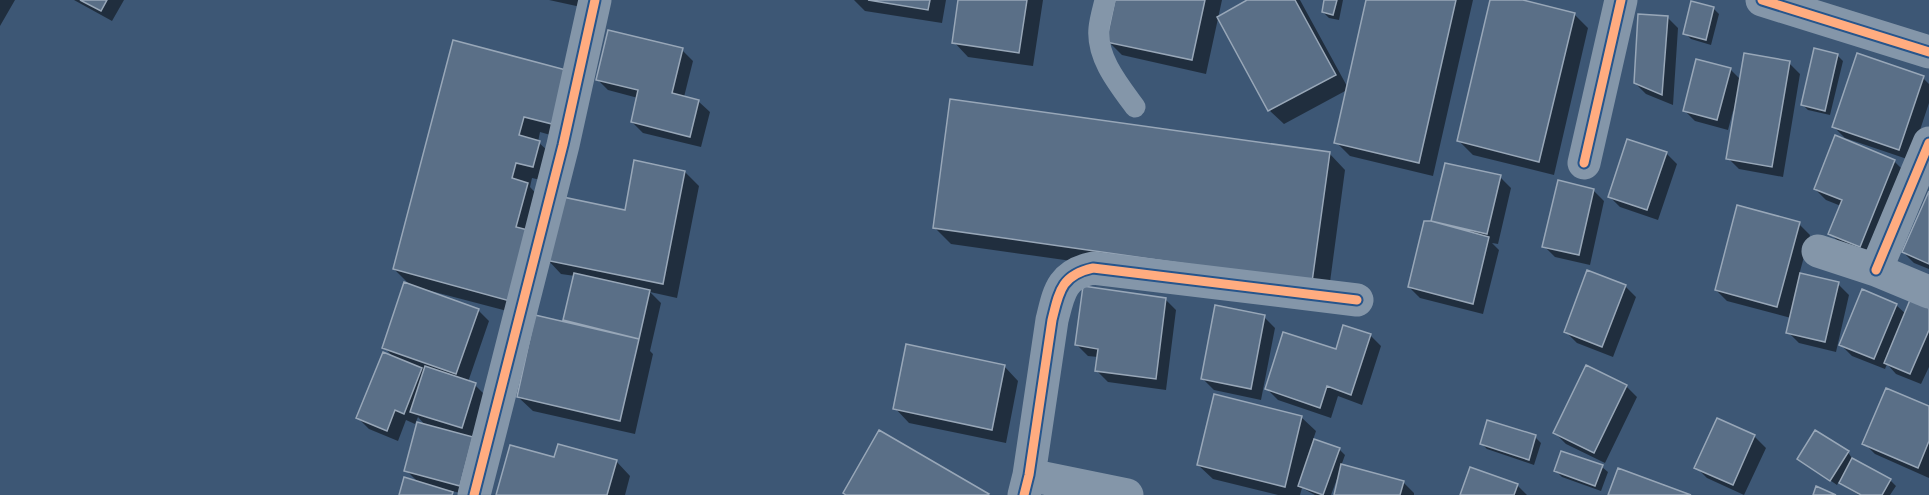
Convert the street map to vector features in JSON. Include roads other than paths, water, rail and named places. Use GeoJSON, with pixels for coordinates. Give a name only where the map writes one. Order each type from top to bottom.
{"type":"FeatureCollection","features":[{"type":"Feature","properties":{"kind":"street"},"geometry":{"type":"LineString","coordinates":[[474,495],[563,145],[595,0]]}},
{"type":"Feature","properties":{"kind":"street"},"geometry":{"type":"LineString","coordinates":[[1584,163],[1621,0]]}},
{"type":"Feature","properties":{"kind":"street"},"geometry":{"type":"LineString","coordinates":[[1762,0],[1929,52]]}},
{"type":"Feature","properties":{"kind":"street"},"geometry":{"type":"LineString","coordinates":[[1876,270],[1929,143]]}},
{"type":"Feature","properties":{"kind":"street"},"geometry":{"type":"LineString","coordinates":[[1818,251],[1876,270],[1929,292]]}},
{"type":"Feature","properties":{"kind":"street"},"geometry":{"type":"LineString","coordinates":[[1127,495],[1026,485],[1052,321],[1061,291],[1076,272],[1093,268],[1357,300]]}},
{"type":"Feature","properties":{"kind":"lane"},"geometry":{"type":"LineString","coordinates":[[1105,0],[1099,28],[1099,44],[1109,68],[1135,107]]}}]}
